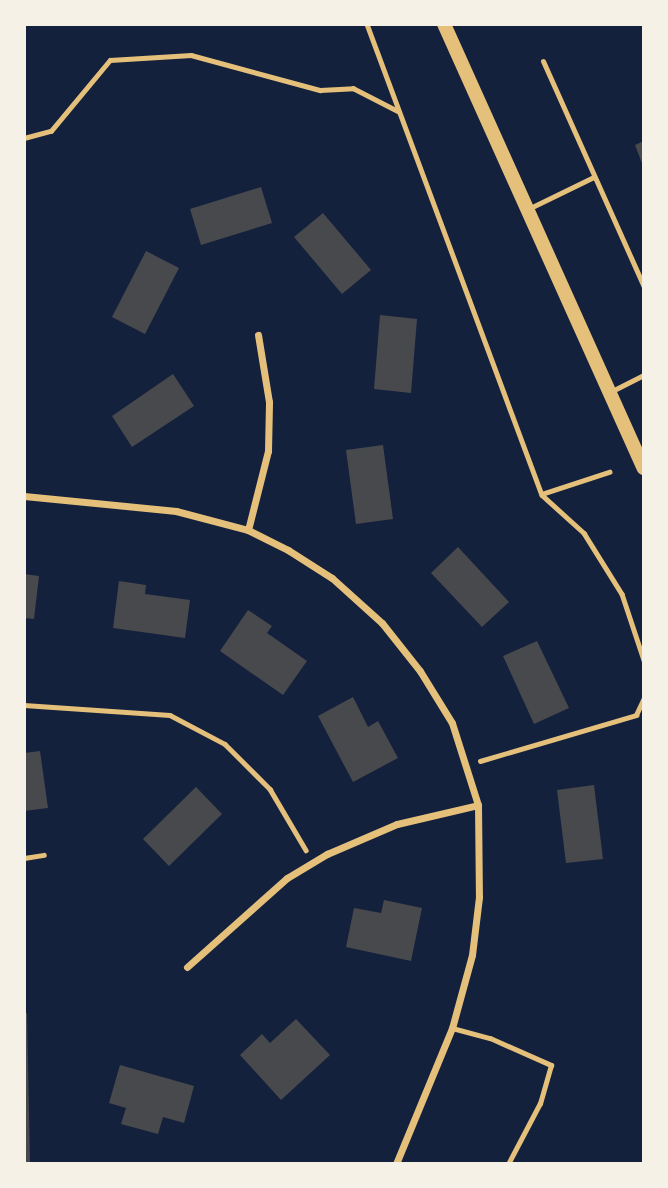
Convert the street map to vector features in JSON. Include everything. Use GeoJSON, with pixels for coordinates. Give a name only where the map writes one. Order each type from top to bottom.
{"type":"FeatureCollection","features":[{"type":"Feature","properties":{"kind":"main road"},"geometry":{"type":"LineString","coordinates":[[444,24],[612,391],[643,468]]}},
{"type":"Feature","properties":{"kind":"street"},"geometry":{"type":"LineString","coordinates":[[248,530],[268,451],[269,402],[258,335]]}},
{"type":"Feature","properties":{"kind":"street"},"geometry":{"type":"LineString","coordinates":[[24,496],[176,510],[248,530],[332,579],[382,623],[420,671],[452,723],[478,805],[479,897],[472,956],[452,1028],[396,1164]]}},
{"type":"Feature","properties":{"kind":"street"},"geometry":{"type":"LineString","coordinates":[[187,967],[287,878],[314,862],[397,824],[478,805]]}},
{"type":"Feature","properties":{"kind":"lane"},"geometry":{"type":"LineString","coordinates":[[542,61],[643,287]]}},
{"type":"Feature","properties":{"kind":"lane"},"geometry":{"type":"LineString","coordinates":[[528,209],[594,177]]}},
{"type":"Feature","properties":{"kind":"lane"},"geometry":{"type":"LineString","coordinates":[[612,391],[643,375]]}},
{"type":"Feature","properties":{"kind":"lane"},"geometry":{"type":"LineString","coordinates":[[24,858],[44,855]]}},
{"type":"Feature","properties":{"kind":"lane"},"geometry":{"type":"LineString","coordinates":[[452,1028],[490,1038],[551,1065],[540,1103],[508,1164]]}},
{"type":"Feature","properties":{"kind":"path"},"geometry":{"type":"LineString","coordinates":[[367,24],[541,495],[584,533],[622,594],[643,660]]}},
{"type":"Feature","properties":{"kind":"path"},"geometry":{"type":"LineString","coordinates":[[24,138],[51,131],[110,60],[191,54],[320,90],[353,88],[398,111]]}},
{"type":"Feature","properties":{"kind":"path"},"geometry":{"type":"LineString","coordinates":[[541,495],[608,472]]}},
{"type":"Feature","properties":{"kind":"path"},"geometry":{"type":"LineString","coordinates":[[466,765],[636,715],[643,698]]}},
{"type":"Feature","properties":{"kind":"path"},"geometry":{"type":"LineString","coordinates":[[24,705],[170,715],[225,744],[270,789],[314,862]]}},
{"type":"Feature","properties":{"kind":"building"},"geometry":{"type":"Polygon","coordinates":[[[644,141],[644,166],[643,166],[635,145],[644,141]]]}},
{"type":"Feature","properties":{"kind":"building"},"geometry":{"type":"Polygon","coordinates":[[[261,187],[272,223],[201,245],[190,209],[261,187]]]}},
{"type":"Feature","properties":{"kind":"building"},"geometry":{"type":"Polygon","coordinates":[[[323,213],[371,270],[342,294],[294,237],[323,213]]]}},
{"type":"Feature","properties":{"kind":"building"},"geometry":{"type":"Polygon","coordinates":[[[146,251],[179,268],[145,334],[112,317],[146,251]]]}},
{"type":"Feature","properties":{"kind":"building"},"geometry":{"type":"Polygon","coordinates":[[[380,315],[417,319],[411,393],[374,389],[380,315]]]}},
{"type":"Feature","properties":{"kind":"building"},"geometry":{"type":"Polygon","coordinates":[[[173,374],[194,406],[132,447],[112,416],[173,374]]]}},
{"type":"Feature","properties":{"kind":"building"},"geometry":{"type":"Polygon","coordinates":[[[383,445],[393,519],[356,524],[346,450],[383,445]]]}},
{"type":"Feature","properties":{"kind":"building"},"geometry":{"type":"Polygon","coordinates":[[[458,547],[509,602],[482,627],[431,573],[458,547]]]}},
{"type":"Feature","properties":{"kind":"building"},"geometry":{"type":"Polygon","coordinates":[[[24,574],[39,576],[34,619],[24,618],[24,574]]]}},
{"type":"Feature","properties":{"kind":"building"},"geometry":{"type":"Polygon","coordinates":[[[119,581],[146,585],[145,594],[190,600],[185,638],[113,628],[119,581]]]}},
{"type":"Feature","properties":{"kind":"building"},"geometry":{"type":"Polygon","coordinates":[[[248,610],[272,626],[267,633],[307,661],[283,695],[220,651],[248,610]]]}},
{"type":"Feature","properties":{"kind":"building"},"geometry":{"type":"Polygon","coordinates":[[[537,641],[569,708],[534,724],[503,656],[537,641]]]}},
{"type":"Feature","properties":{"kind":"building"},"geometry":{"type":"Polygon","coordinates":[[[353,697],[368,727],[378,721],[398,758],[353,782],[318,716],[353,697]]]}},
{"type":"Feature","properties":{"kind":"building"},"geometry":{"type":"Polygon","coordinates":[[[40,751],[48,808],[24,811],[24,753],[40,751]]]}},
{"type":"Feature","properties":{"kind":"building"},"geometry":{"type":"Polygon","coordinates":[[[594,785],[603,859],[566,863],[557,790],[594,785]]]}},
{"type":"Feature","properties":{"kind":"building"},"geometry":{"type":"Polygon","coordinates":[[[196,787],[222,814],[169,866],[143,839],[196,787]]]}},
{"type":"Feature","properties":{"kind":"building"},"geometry":{"type":"Polygon","coordinates":[[[384,900],[422,908],[411,961],[346,947],[354,908],[381,913],[384,900]]]}},
{"type":"Feature","properties":{"kind":"building"},"geometry":{"type":"Polygon","coordinates":[[[24,1013],[27,1013],[30,1164],[24,1164],[24,1013]]]}},
{"type":"Feature","properties":{"kind":"building"},"geometry":{"type":"Polygon","coordinates":[[[296,1019],[330,1055],[281,1100],[240,1055],[262,1034],[270,1043],[296,1019]]]}},
{"type":"Feature","properties":{"kind":"building"},"geometry":{"type":"Polygon","coordinates":[[[120,1065],[194,1086],[184,1123],[163,1117],[158,1134],[121,1124],[126,1108],[109,1103],[120,1065]]]}}]}
